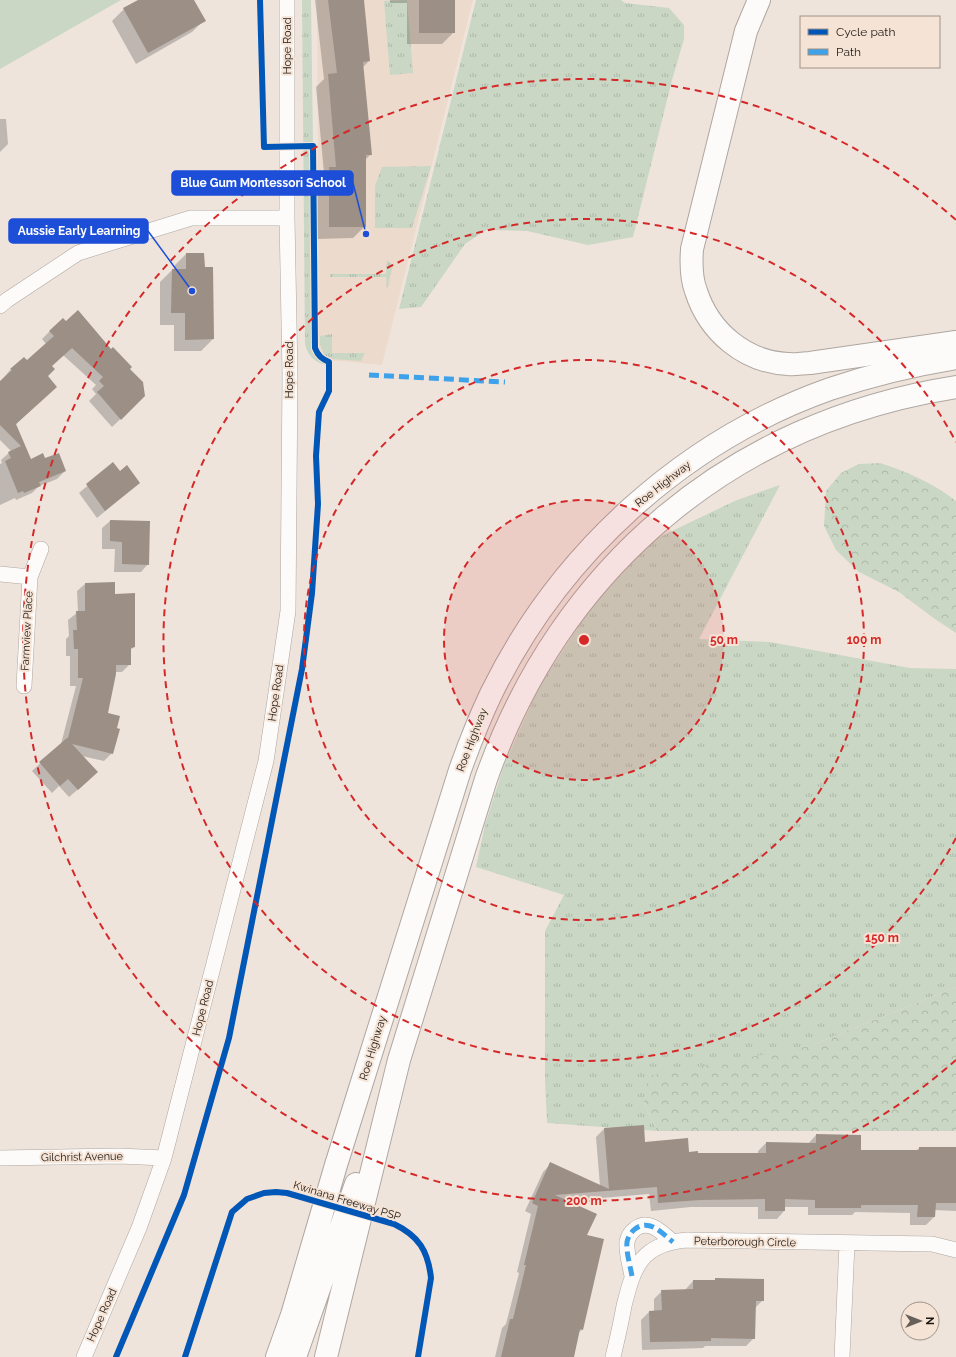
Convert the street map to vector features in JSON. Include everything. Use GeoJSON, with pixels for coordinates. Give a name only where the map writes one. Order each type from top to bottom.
{"type":"FeatureCollection","features":[{"type":"Feature","properties":{"kind":"main road"},"geometry":{"type":"LineString","coordinates":[[759,0],[746,31],[692,249],[691,270],[695,291],[703,310],[715,328],[730,342],[748,354],[768,361],[789,364],[810,363],[956,342]]}},
{"type":"Feature","properties":{"kind":"main road","name":"Roe Highway"},"geometry":{"type":"LineString","coordinates":[[277,1357],[292,1315],[336,1165],[469,744],[488,700],[532,623],[578,563],[601,538],[641,500],[684,466],[730,436],[778,411],[829,390],[881,374],[956,358]]}},
{"type":"Feature","properties":{"kind":"main road"},"geometry":{"type":"LineString","coordinates":[[295,1357],[399,1060],[495,755],[516,707],[541,661],[570,617],[586,596],[621,557],[659,521],[700,489],[744,460],[790,436],[838,416],[888,401],[956,387]]}},
{"type":"Feature","properties":{"kind":"main road"},"geometry":{"type":"LineString","coordinates":[[326,1357],[399,1060]]}},
{"type":"Feature","properties":{"kind":"main road"},"geometry":{"type":"LineString","coordinates":[[264,1357],[336,1165]]}},
{"type":"Feature","properties":{"kind":"street","name":"Hope Road"},"geometry":{"type":"LineString","coordinates":[[84,1357],[140,1228],[164,1158],[266,761],[288,611],[290,375],[287,218],[287,0]]}},
{"type":"Feature","properties":{"kind":"street"},"geometry":{"type":"LineString","coordinates":[[0,306],[78,253],[191,218],[287,218]]}},
{"type":"Feature","properties":{"kind":"street","name":"Farmview Place"},"geometry":{"type":"LineString","coordinates":[[24,686],[30,577],[41,549]]}},
{"type":"Feature","properties":{"kind":"street","name":"Farmview Place"},"geometry":{"type":"LineString","coordinates":[[0,574],[30,577]]}},
{"type":"Feature","properties":{"kind":"street","name":"Gilchrist Avenue"},"geometry":{"type":"LineString","coordinates":[[0,1158],[119,1156],[164,1158]]}},
{"type":"Feature","properties":{"kind":"street"},"geometry":{"type":"LineString","coordinates":[[632,1276],[627,1241],[633,1230],[638,1226],[649,1225],[660,1231],[673,1242]]}},
{"type":"Feature","properties":{"kind":"street","name":"Peterborough Circle"},"geometry":{"type":"LineString","coordinates":[[613,1357],[632,1276],[647,1254],[656,1248],[673,1242],[687,1240],[847,1244],[932,1244],[956,1250]]}},
{"type":"Feature","properties":{"kind":"street"},"geometry":{"type":"LineString","coordinates":[[842,1357],[847,1244]]}},
{"type":"Feature","properties":{"kind":"shaded area"},"geometry":{"type":"Polygon","coordinates":[[[317,0],[473,0],[382,365],[329,360],[322,356],[319,348],[317,0]]]}},
{"type":"Feature","properties":{"kind":"green space"},"geometry":{"type":"Polygon","coordinates":[[[0,0],[121,0],[0,69],[0,0]]]}},
{"type":"Feature","properties":{"kind":"green space"},"geometry":{"type":"Polygon","coordinates":[[[302,0],[311,0],[313,146],[312,338],[314,353],[318,359],[331,366],[321,364],[314,360],[308,353],[305,344],[302,0]]]}},
{"type":"Feature","properties":{"kind":"green space"},"geometry":{"type":"Polygon","coordinates":[[[407,0],[413,73],[390,75],[384,1],[407,0]]]}},
{"type":"Feature","properties":{"kind":"green space"},"geometry":{"type":"Polygon","coordinates":[[[476,0],[621,0],[625,3],[669,8],[684,25],[684,39],[672,80],[633,237],[588,245],[527,231],[486,230],[465,244],[421,307],[399,309],[476,0]]]}},
{"type":"Feature","properties":{"kind":"green space"},"geometry":{"type":"Polygon","coordinates":[[[431,166],[412,228],[375,228],[375,186],[382,167],[431,166]]]}},
{"type":"Feature","properties":{"kind":"green space"},"geometry":{"type":"Polygon","coordinates":[[[387,260],[393,265],[387,290],[386,277],[330,277],[330,274],[386,274],[387,260]]]}},
{"type":"Feature","properties":{"kind":"green space"},"geometry":{"type":"Polygon","coordinates":[[[332,334],[332,353],[365,353],[361,361],[333,359],[324,355],[320,344],[320,336],[332,334]]]}},
{"type":"Feature","properties":{"kind":"green space"},"geometry":{"type":"Polygon","coordinates":[[[880,463],[920,479],[956,501],[956,633],[899,592],[859,572],[836,550],[824,526],[826,491],[841,473],[859,464],[880,463]]]}},
{"type":"Feature","properties":{"kind":"green space"},"geometry":{"type":"Polygon","coordinates":[[[780,485],[699,639],[770,642],[910,668],[956,669],[956,987],[810,1046],[644,1103],[657,1131],[547,1123],[545,1080],[545,931],[564,895],[476,867],[485,825],[504,765],[540,685],[591,607],[653,540],[737,500],[780,485]]]}},
{"type":"Feature","properties":{"kind":"green space"},"geometry":{"type":"Polygon","coordinates":[[[956,987],[956,1131],[657,1131],[644,1103],[648,1076],[810,1046],[956,987]]]}},
{"type":"Feature","properties":{"kind":"building"},"geometry":{"type":"Polygon","coordinates":[[[138,0],[194,0],[206,21],[148,53],[123,8],[138,0]]]}},
{"type":"Feature","properties":{"kind":"building"},"geometry":{"type":"Polygon","coordinates":[[[328,0],[364,0],[370,61],[363,62],[372,155],[366,155],[366,227],[329,227],[329,167],[336,167],[328,74],[337,73],[328,0]]]}},
{"type":"Feature","properties":{"kind":"building"},"geometry":{"type":"Polygon","coordinates":[[[419,0],[455,0],[455,33],[419,33],[419,0]]]}},
{"type":"Feature","properties":{"kind":"building"},"geometry":{"type":"Polygon","coordinates":[[[186,253],[204,253],[205,267],[213,267],[214,339],[185,340],[185,313],[171,313],[172,269],[186,269],[186,253]]]}},
{"type":"Feature","properties":{"kind":"building"},"geometry":{"type":"Polygon","coordinates":[[[78,310],[111,349],[113,347],[132,367],[130,369],[143,382],[145,396],[121,420],[97,392],[104,386],[99,381],[103,377],[72,348],[52,366],[55,369],[48,376],[57,387],[16,424],[31,459],[43,453],[45,458],[59,453],[66,471],[39,482],[41,486],[24,493],[23,491],[18,493],[5,461],[11,458],[8,452],[21,446],[0,425],[0,381],[12,370],[10,369],[24,357],[27,360],[54,336],[49,331],[63,318],[66,321],[78,310]]]}},
{"type":"Feature","properties":{"kind":"building"},"geometry":{"type":"Polygon","coordinates":[[[113,462],[120,471],[127,465],[140,483],[105,511],[86,484],[113,462]]]}},
{"type":"Feature","properties":{"kind":"building"},"geometry":{"type":"Polygon","coordinates":[[[110,520],[150,521],[149,565],[122,564],[122,542],[110,541],[110,520]]]}},
{"type":"Feature","properties":{"kind":"building"},"geometry":{"type":"Polygon","coordinates":[[[115,582],[115,594],[135,593],[135,647],[131,648],[131,665],[116,665],[116,674],[108,713],[120,716],[117,728],[120,729],[113,754],[72,744],[98,772],[78,790],[68,779],[60,786],[39,762],[68,738],[83,678],[78,678],[78,649],[74,649],[73,630],[77,630],[76,611],[85,611],[85,583],[115,582]]]}},
{"type":"Feature","properties":{"kind":"building"},"geometry":{"type":"Polygon","coordinates":[[[644,1125],[645,1142],[688,1138],[689,1152],[698,1151],[698,1153],[766,1153],[766,1142],[816,1143],[816,1134],[861,1135],[861,1150],[919,1150],[919,1147],[956,1147],[956,1203],[936,1203],[935,1217],[917,1217],[918,1205],[861,1205],[861,1208],[815,1208],[815,1200],[785,1199],[785,1211],[765,1211],[765,1199],[700,1200],[658,1203],[657,1187],[555,1195],[597,1214],[587,1235],[604,1239],[583,1330],[580,1329],[574,1357],[501,1357],[510,1319],[513,1319],[538,1206],[532,1203],[550,1162],[609,1189],[604,1128],[644,1125]]]}},
{"type":"Feature","properties":{"kind":"building"},"geometry":{"type":"Polygon","coordinates":[[[715,1278],[764,1279],[764,1301],[756,1301],[755,1339],[711,1338],[711,1341],[650,1342],[649,1311],[662,1310],[661,1290],[693,1289],[693,1280],[715,1280],[715,1278]]]}},
{"type":"Feature","properties":{"kind":"marked path"},"geometry":{"type":"LineString","coordinates":[[369,375],[505,382]]}},
{"type":"Feature","properties":{"kind":"marked path"},"geometry":{"type":"LineString","coordinates":[[632,1276],[627,1242],[628,1238],[635,1229],[640,1226],[650,1226],[660,1231],[673,1242]]}},
{"type":"Feature","properties":{"kind":"cycle path"},"geometry":{"type":"LineString","coordinates":[[116,1357],[184,1195],[229,1038],[302,669],[312,593],[318,504],[316,456],[319,412],[329,391],[329,362],[320,357],[315,348],[313,146],[264,147],[260,0]]}},
{"type":"Feature","properties":{"kind":"cycle path","name":"Kwinana Freeway PSP"},"geometry":{"type":"LineString","coordinates":[[185,1357],[232,1212],[247,1199],[264,1193],[276,1192],[287,1193],[394,1224],[416,1239],[425,1252],[430,1268],[431,1278],[418,1357]]}},
{"type":"Feature","properties":{"kind":"place","name":"Blue Gum Montessori School"},"geometry":{"type":"Point","coordinates":[366,234]}},
{"type":"Feature","properties":{"kind":"place","name":"Aussie Early Learning"},"geometry":{"type":"Point","coordinates":[192,291]}}]}
